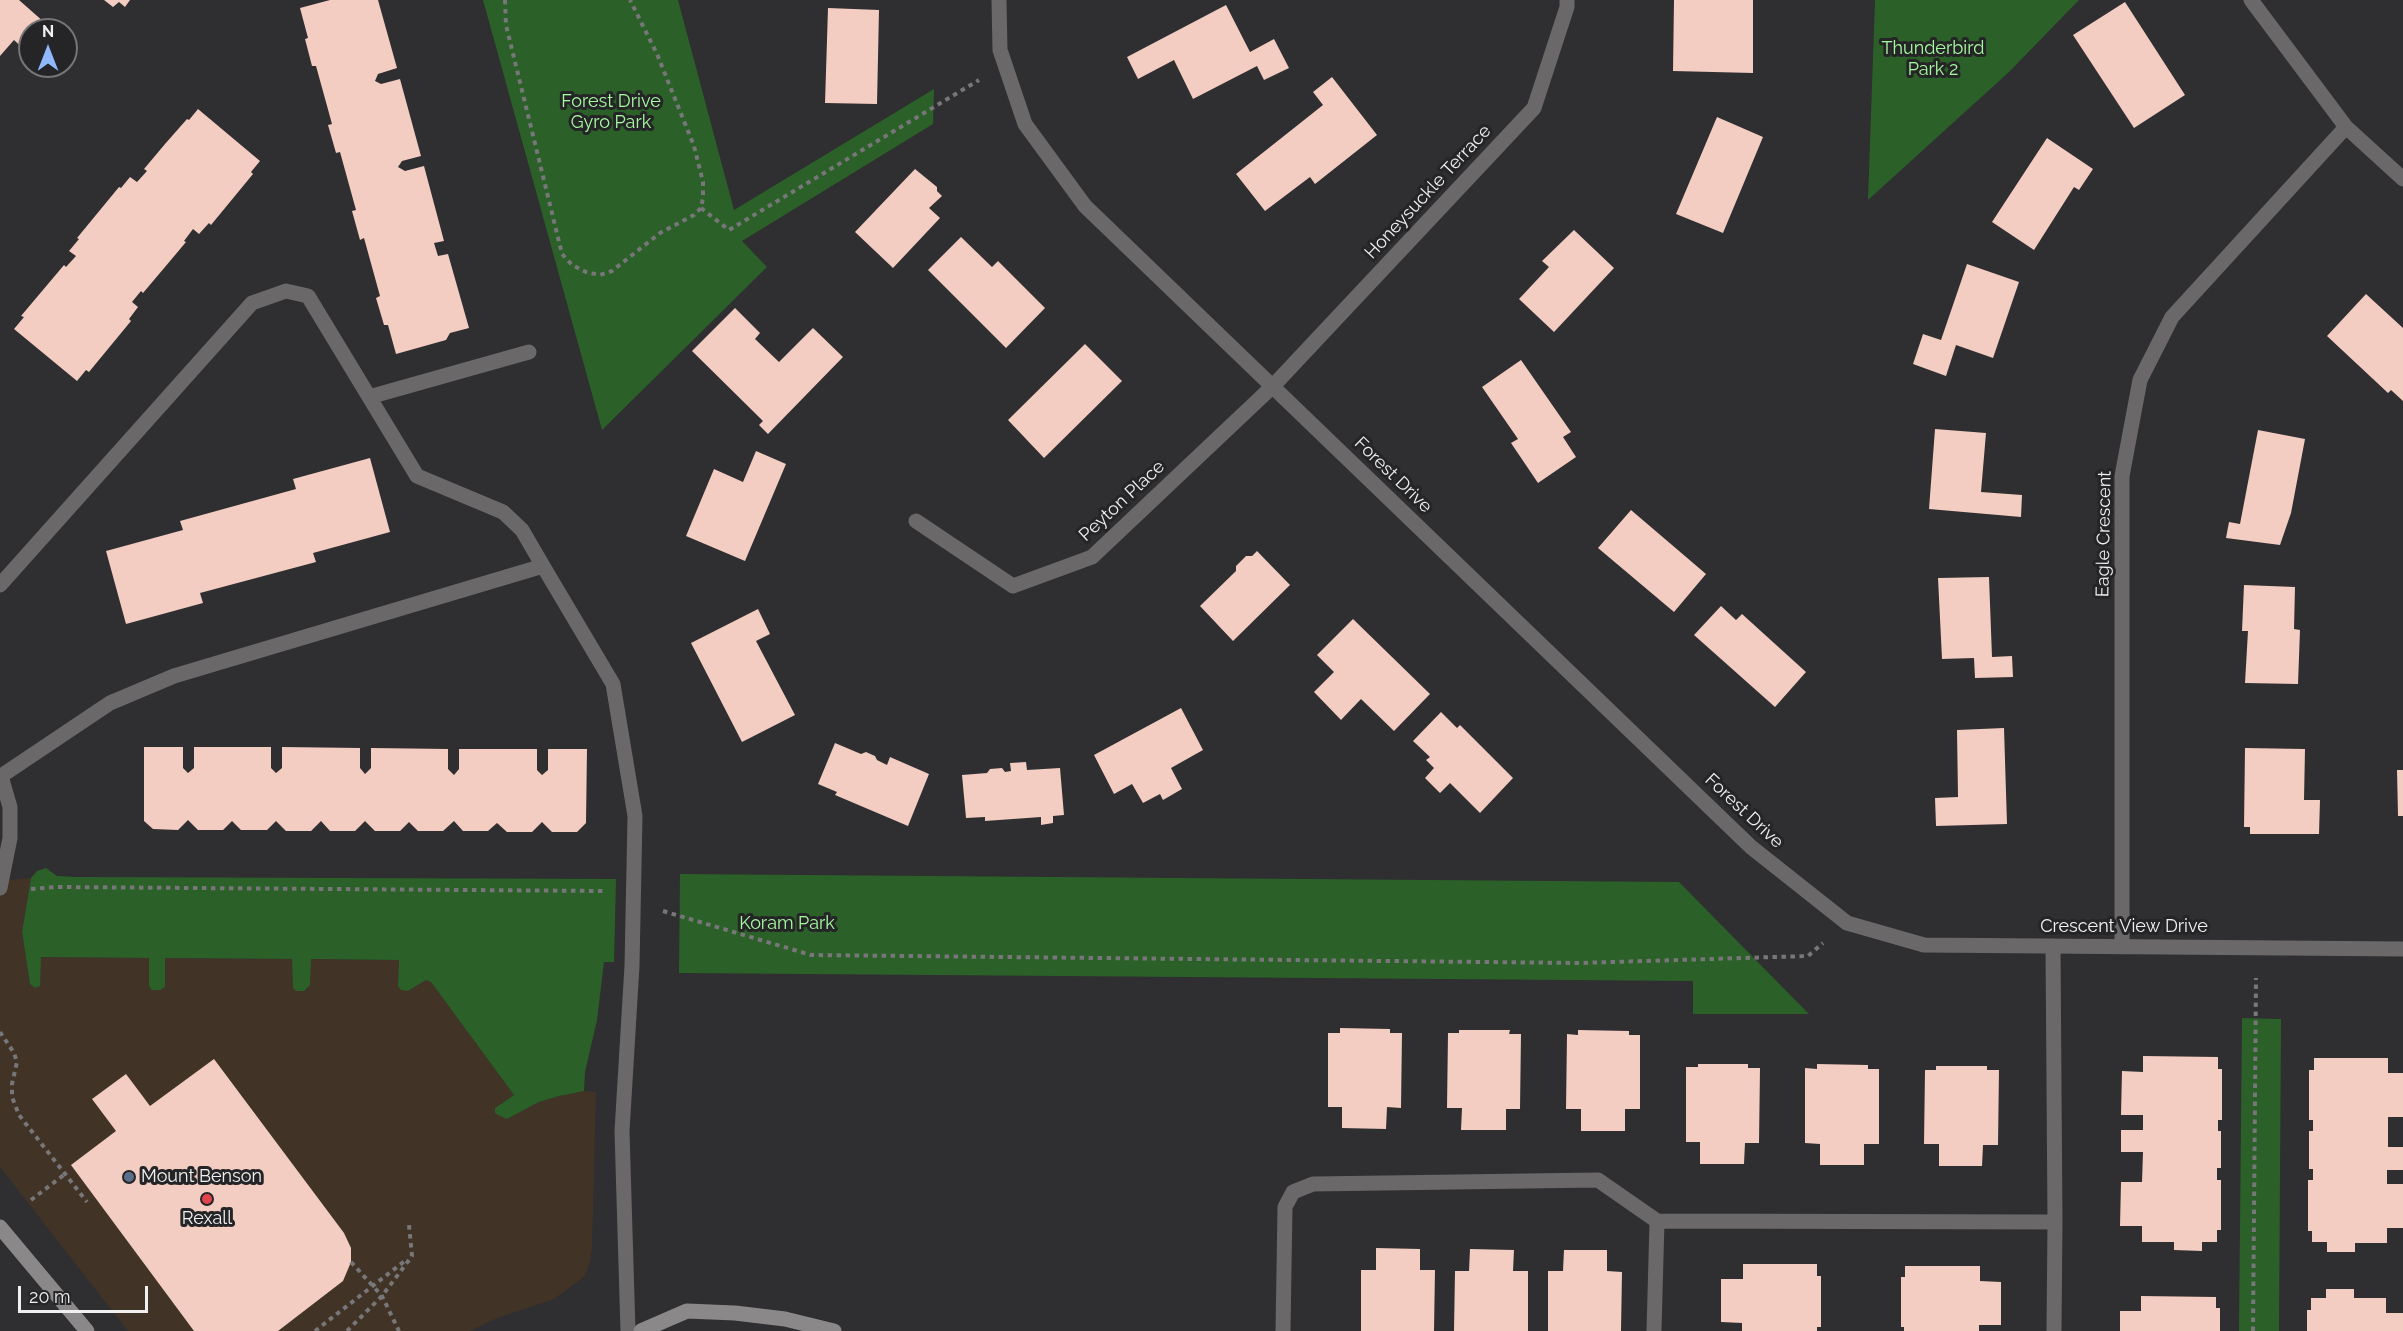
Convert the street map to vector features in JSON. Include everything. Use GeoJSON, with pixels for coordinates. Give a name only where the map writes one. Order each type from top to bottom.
{"type":"FeatureCollection","features":[{"type":"Feature","properties":{"kind":"street","name":"Forest Drive"},"geometry":{"type":"LineString","coordinates":[[999,0],[1000,50],[1025,124],[1084,206],[1274,386],[1751,847],[1847,923]]}},
{"type":"Feature","properties":{"kind":"street","name":"Honeysuckle Terrace"},"geometry":{"type":"LineString","coordinates":[[1274,386],[1534,108],[1567,8],[1567,0]]}},
{"type":"Feature","properties":{"kind":"street"},"geometry":{"type":"LineString","coordinates":[[2251,0],[2346,127],[2403,179]]}},
{"type":"Feature","properties":{"kind":"street","name":"Eagle Crescent"},"geometry":{"type":"LineString","coordinates":[[2122,947],[2122,476],[2140,380],[2172,317],[2346,127]]}},
{"type":"Feature","properties":{"kind":"street"},"geometry":{"type":"LineString","coordinates":[[0,585],[252,303],[286,291],[308,296],[417,476],[503,512],[522,530],[613,684],[635,816],[632,966],[622,1131],[627,1331]]}},
{"type":"Feature","properties":{"kind":"street"},"geometry":{"type":"LineString","coordinates":[[369,397],[529,352]]}},
{"type":"Feature","properties":{"kind":"street","name":"Peyton Place"},"geometry":{"type":"LineString","coordinates":[[916,521],[1013,586],[1092,557],[1274,386]]}},
{"type":"Feature","properties":{"kind":"street"},"geometry":{"type":"LineString","coordinates":[[0,888],[10,838],[10,807],[1,774],[110,703],[174,676],[543,567]]}},
{"type":"Feature","properties":{"kind":"street","name":"Crescent View Drive"},"geometry":{"type":"LineString","coordinates":[[1847,923],[1924,945],[2403,949]]}},
{"type":"Feature","properties":{"kind":"street"},"geometry":{"type":"LineString","coordinates":[[2053,946],[2054,1331]]}},
{"type":"Feature","properties":{"kind":"street"},"geometry":{"type":"LineString","coordinates":[[1283,1331],[1285,1208],[1293,1192],[1313,1184],[1598,1180],[1656,1221],[2055,1222]]}},
{"type":"Feature","properties":{"kind":"street"},"geometry":{"type":"LineString","coordinates":[[1654,1331],[1656,1221]]}},
{"type":"Feature","properties":{"kind":"street"},"geometry":{"type":"LineString","coordinates":[[0,1227],[87,1331]]}},
{"type":"Feature","properties":{"kind":"street"},"geometry":{"type":"LineString","coordinates":[[641,1331],[687,1311],[785,1318],[834,1331]]}},
{"type":"Feature","properties":{"kind":"path"},"geometry":{"type":"LineString","coordinates":[[505,0],[506,25],[562,254],[572,265],[586,272],[600,275],[612,271],[660,233],[694,215],[701,208],[703,182],[694,146],[657,54],[630,0]]}},
{"type":"Feature","properties":{"kind":"path"},"geometry":{"type":"LineString","coordinates":[[701,208],[729,230],[1005,64]]}},
{"type":"Feature","properties":{"kind":"path"},"geometry":{"type":"LineString","coordinates":[[22,890],[68,887],[608,891],[632,902],[811,955],[1580,963],[1796,957],[1808,956],[1847,923]]}},
{"type":"Feature","properties":{"kind":"path"},"geometry":{"type":"LineString","coordinates":[[2253,1331],[2256,996]]}},
{"type":"Feature","properties":{"kind":"path"},"geometry":{"type":"LineString","coordinates":[[0,1032],[14,1053],[17,1062],[12,1084],[12,1097],[19,1114],[87,1202]]}},
{"type":"Feature","properties":{"kind":"path"},"geometry":{"type":"LineString","coordinates":[[31,1200],[65,1174]]}},
{"type":"Feature","properties":{"kind":"path"},"geometry":{"type":"LineString","coordinates":[[347,1331],[382,1296],[412,1256],[409,1225]]}},
{"type":"Feature","properties":{"kind":"path"},"geometry":{"type":"LineString","coordinates":[[315,1331],[412,1256]]}},
{"type":"Feature","properties":{"kind":"path"},"geometry":{"type":"LineString","coordinates":[[351,1262],[382,1296],[399,1331]]}},
{"type":"Feature","properties":{"kind":"shaded area"},"geometry":{"type":"Polygon","coordinates":[[[31,878],[22,932],[30,984],[35,988],[40,986],[40,957],[149,958],[149,986],[163,989],[165,958],[292,959],[293,987],[296,991],[307,990],[310,959],[399,960],[398,986],[408,991],[426,980],[431,982],[514,1095],[495,1108],[507,1119],[539,1102],[584,1091],[596,1092],[592,1248],[590,1263],[584,1277],[554,1299],[497,1318],[470,1331],[128,1331],[0,1167],[0,881],[31,878]]]}},
{"type":"Feature","properties":{"kind":"green space","name":"Forest Drive Gyro Park"},"geometry":{"type":"Polygon","coordinates":[[[483,0],[678,0],[734,210],[934,89],[933,124],[742,241],[767,267],[602,430],[483,0]]]}},
{"type":"Feature","properties":{"kind":"green space","name":"Thunderbird Park 2"},"geometry":{"type":"Polygon","coordinates":[[[1875,0],[2079,0],[2009,72],[1868,200],[1875,0]]]}},
{"type":"Feature","properties":{"kind":"green space"},"geometry":{"type":"Polygon","coordinates":[[[46,868],[57,876],[76,877],[616,879],[614,962],[604,962],[597,1020],[585,1072],[584,1091],[539,1102],[507,1119],[495,1113],[495,1108],[514,1095],[431,982],[426,980],[408,991],[401,990],[398,986],[399,960],[311,959],[310,985],[304,991],[296,991],[293,988],[292,959],[165,958],[165,987],[152,990],[149,986],[149,958],[41,957],[40,986],[35,988],[30,984],[22,932],[31,878],[37,871],[46,868]]]}},
{"type":"Feature","properties":{"kind":"green space","name":"Koram Park"},"geometry":{"type":"Polygon","coordinates":[[[680,874],[1679,882],[1809,1014],[1693,1014],[1693,981],[679,973],[680,874]]]}},
{"type":"Feature","properties":{"kind":"green space"},"geometry":{"type":"Polygon","coordinates":[[[2242,1018],[2281,1019],[2279,1331],[2239,1331],[2242,1018]]]}},
{"type":"Feature","properties":{"kind":"building"},"geometry":{"type":"Polygon","coordinates":[[[0,0],[19,0],[39,18],[18,18],[18,44],[14,40],[0,56],[0,0]]]}},
{"type":"Feature","properties":{"kind":"building"},"geometry":{"type":"Polygon","coordinates":[[[104,0],[130,0],[125,7],[119,2],[113,7],[104,0]]]}},
{"type":"Feature","properties":{"kind":"building"},"geometry":{"type":"Polygon","coordinates":[[[330,0],[378,0],[397,68],[378,74],[375,81],[381,84],[400,79],[421,156],[402,161],[398,167],[405,171],[424,166],[444,241],[434,243],[438,256],[448,254],[469,328],[450,333],[446,340],[396,354],[388,325],[384,325],[376,298],[380,296],[364,238],[360,240],[352,211],[356,210],[340,152],[336,153],[328,125],[332,124],[316,66],[312,66],[305,39],[308,38],[300,8],[330,0]]]}},
{"type":"Feature","properties":{"kind":"building"},"geometry":{"type":"Polygon","coordinates":[[[1674,0],[1753,0],[1753,73],[1673,71],[1674,0]]]}},
{"type":"Feature","properties":{"kind":"building"},"geometry":{"type":"Polygon","coordinates":[[[2125,2],[2185,95],[2134,128],[2073,35],[2125,2]]]}},
{"type":"Feature","properties":{"kind":"building"},"geometry":{"type":"Polygon","coordinates":[[[1226,5],[1250,52],[1274,39],[1289,68],[1264,80],[1257,66],[1193,99],[1174,60],[1138,79],[1127,57],[1226,5]]]}},
{"type":"Feature","properties":{"kind":"building"},"geometry":{"type":"Polygon","coordinates":[[[828,8],[879,10],[877,104],[825,103],[828,8]]]}},
{"type":"Feature","properties":{"kind":"building"},"geometry":{"type":"Polygon","coordinates":[[[1332,77],[1377,135],[1315,184],[1310,177],[1265,211],[1236,174],[1323,105],[1313,92],[1332,77]]]}},
{"type":"Feature","properties":{"kind":"building"},"geometry":{"type":"Polygon","coordinates":[[[198,109],[260,161],[251,172],[253,174],[211,225],[209,223],[199,234],[193,229],[184,241],[186,242],[143,293],[141,291],[132,302],[138,307],[129,319],[131,321],[89,372],[86,370],[77,381],[14,329],[24,317],[21,316],[64,265],[66,267],[76,256],[69,251],[79,239],[77,238],[119,187],[121,188],[130,177],[137,182],[147,171],[144,169],[198,109]]]}},
{"type":"Feature","properties":{"kind":"building"},"geometry":{"type":"Polygon","coordinates":[[[1717,117],[1763,137],[1723,233],[1676,214],[1717,117]]]}},
{"type":"Feature","properties":{"kind":"building"},"geometry":{"type":"Polygon","coordinates":[[[2047,138],[2093,169],[2079,190],[2074,187],[2034,250],[1992,222],[2047,138]]]}},
{"type":"Feature","properties":{"kind":"building"},"geometry":{"type":"Polygon","coordinates":[[[915,169],[937,187],[937,191],[942,196],[929,208],[940,218],[893,268],[855,232],[915,169]]]}},
{"type":"Feature","properties":{"kind":"building"},"geometry":{"type":"Polygon","coordinates":[[[1574,230],[1614,268],[1554,332],[1519,299],[1549,267],[1542,261],[1574,230]]]}},
{"type":"Feature","properties":{"kind":"building"},"geometry":{"type":"Polygon","coordinates":[[[961,237],[992,267],[998,261],[1045,308],[1006,348],[928,270],[961,237]]]}},
{"type":"Feature","properties":{"kind":"building"},"geometry":{"type":"Polygon","coordinates":[[[1967,264],[2019,282],[1993,358],[1956,345],[1946,376],[1913,364],[1923,334],[1941,340],[1967,264]]]}},
{"type":"Feature","properties":{"kind":"building"},"geometry":{"type":"Polygon","coordinates":[[[2366,294],[2403,328],[2403,401],[2391,390],[2388,393],[2327,336],[2366,294]]]}},
{"type":"Feature","properties":{"kind":"building"},"geometry":{"type":"Polygon","coordinates":[[[735,308],[760,333],[755,339],[779,362],[813,328],[843,357],[768,434],[759,425],[763,421],[692,351],[735,308]]]}},
{"type":"Feature","properties":{"kind":"building"},"geometry":{"type":"Polygon","coordinates":[[[1085,344],[1122,381],[1044,458],[1008,420],[1085,344]]]}},
{"type":"Feature","properties":{"kind":"building"},"geometry":{"type":"Polygon","coordinates":[[[1521,360],[1571,432],[1563,437],[1576,457],[1538,483],[1511,443],[1518,439],[1482,387],[1521,360]]]}},
{"type":"Feature","properties":{"kind":"building"},"geometry":{"type":"Polygon","coordinates":[[[1935,429],[1986,433],[1981,492],[2022,495],[2021,517],[1929,509],[1935,429]]]}},
{"type":"Feature","properties":{"kind":"building"},"geometry":{"type":"Polygon","coordinates":[[[2258,430],[2305,439],[2291,513],[2280,545],[2226,538],[2229,522],[2240,524],[2258,430]]]}},
{"type":"Feature","properties":{"kind":"building"},"geometry":{"type":"Polygon","coordinates":[[[756,451],[786,464],[745,561],[686,536],[714,469],[743,482],[756,451]]]}},
{"type":"Feature","properties":{"kind":"building"},"geometry":{"type":"Polygon","coordinates":[[[370,458],[390,532],[313,553],[316,562],[200,593],[203,603],[126,624],[106,551],[183,530],[180,521],[296,489],[293,479],[370,458]]]}},
{"type":"Feature","properties":{"kind":"building"},"geometry":{"type":"Polygon","coordinates":[[[1631,510],[1706,574],[1674,612],[1598,548],[1631,510]]]}},
{"type":"Feature","properties":{"kind":"building"},"geometry":{"type":"Polygon","coordinates":[[[1257,551],[1290,585],[1233,641],[1200,606],[1236,571],[1236,566],[1246,556],[1252,556],[1257,551]]]}},
{"type":"Feature","properties":{"kind":"building"},"geometry":{"type":"Polygon","coordinates":[[[1989,577],[1992,657],[2012,656],[2013,677],[1975,678],[1974,658],[1942,659],[1938,578],[1989,577]]]}},
{"type":"Feature","properties":{"kind":"building"},"geometry":{"type":"Polygon","coordinates":[[[2244,585],[2295,587],[2294,629],[2300,630],[2298,684],[2245,683],[2248,631],[2242,631],[2244,585]]]}},
{"type":"Feature","properties":{"kind":"building"},"geometry":{"type":"Polygon","coordinates":[[[1721,606],[1736,620],[1742,614],[1806,672],[1775,707],[1694,635],[1721,606]]]}},
{"type":"Feature","properties":{"kind":"building"},"geometry":{"type":"Polygon","coordinates":[[[758,609],[770,634],[756,641],[795,715],[742,742],[691,643],[758,609]]]}},
{"type":"Feature","properties":{"kind":"building"},"geometry":{"type":"Polygon","coordinates":[[[1353,619],[1430,694],[1394,731],[1361,699],[1341,720],[1314,692],[1334,672],[1317,655],[1353,619]]]}},
{"type":"Feature","properties":{"kind":"building"},"geometry":{"type":"Polygon","coordinates":[[[1181,708],[1203,750],[1171,768],[1182,789],[1163,800],[1160,794],[1143,803],[1132,784],[1114,794],[1094,755],[1181,708]]]}},
{"type":"Feature","properties":{"kind":"building"},"geometry":{"type":"Polygon","coordinates":[[[1441,712],[1457,728],[1460,725],[1513,778],[1480,813],[1450,783],[1440,793],[1425,778],[1434,768],[1426,760],[1430,757],[1413,741],[1441,712]]]}},
{"type":"Feature","properties":{"kind":"building"},"geometry":{"type":"Polygon","coordinates":[[[2004,728],[2007,824],[1936,826],[1935,798],[1958,797],[1957,730],[2004,728]]]}},
{"type":"Feature","properties":{"kind":"building"},"geometry":{"type":"Polygon","coordinates":[[[835,743],[861,754],[866,752],[887,765],[890,757],[929,774],[908,826],[835,795],[837,792],[818,784],[835,743]]]}},
{"type":"Feature","properties":{"kind":"building"},"geometry":{"type":"Polygon","coordinates":[[[144,747],[183,747],[183,768],[188,773],[194,768],[194,747],[271,747],[271,768],[276,773],[282,768],[282,747],[360,748],[360,768],[365,774],[371,768],[371,748],[448,749],[448,769],[454,775],[459,769],[459,749],[537,749],[537,770],[542,775],[548,770],[548,749],[587,749],[586,823],[577,832],[552,832],[542,822],[532,832],[507,832],[497,823],[488,831],[463,831],[454,821],[443,831],[418,831],[409,822],[400,831],[375,831],[365,821],[355,831],[330,831],[321,821],[311,831],[286,831],[276,821],[267,830],[241,830],[232,821],[223,830],[198,830],[188,820],[178,830],[153,829],[144,821],[144,747]]]}},
{"type":"Feature","properties":{"kind":"building"},"geometry":{"type":"Polygon","coordinates":[[[2245,748],[2305,749],[2304,800],[2320,800],[2319,834],[2250,834],[2250,827],[2244,827],[2245,748]]]}},
{"type":"Feature","properties":{"kind":"building"},"geometry":{"type":"Polygon","coordinates":[[[1026,762],[1027,770],[1060,768],[1064,815],[1053,816],[1053,823],[1041,825],[1041,817],[985,821],[985,817],[966,818],[962,775],[987,773],[990,769],[1002,768],[1005,772],[1011,771],[1010,763],[1026,762]]]}},
{"type":"Feature","properties":{"kind":"building"},"geometry":{"type":"Polygon","coordinates":[[[2397,770],[2403,770],[2403,816],[2398,816],[2397,770]]]}},
{"type":"Feature","properties":{"kind":"building"},"geometry":{"type":"Polygon","coordinates":[[[1340,1028],[1390,1029],[1390,1033],[1402,1033],[1401,1108],[1387,1107],[1386,1129],[1342,1128],[1342,1107],[1328,1107],[1328,1033],[1340,1033],[1340,1028]]]}},
{"type":"Feature","properties":{"kind":"building"},"geometry":{"type":"Polygon","coordinates":[[[1459,1030],[1510,1030],[1509,1034],[1521,1034],[1520,1109],[1506,1109],[1506,1130],[1461,1130],[1462,1108],[1447,1108],[1448,1033],[1459,1033],[1459,1030]]]}},
{"type":"Feature","properties":{"kind":"building"},"geometry":{"type":"Polygon","coordinates":[[[1578,1030],[1629,1031],[1629,1035],[1640,1035],[1640,1109],[1625,1109],[1625,1131],[1581,1131],[1581,1109],[1566,1109],[1567,1034],[1578,1035],[1578,1030]]]}},
{"type":"Feature","properties":{"kind":"building"},"geometry":{"type":"Polygon","coordinates":[[[2143,1056],[2218,1057],[2218,1069],[2222,1069],[2222,1120],[2218,1120],[2218,1131],[2221,1131],[2221,1168],[2217,1168],[2217,1180],[2221,1180],[2221,1230],[2217,1230],[2217,1242],[2202,1242],[2202,1251],[2174,1250],[2174,1242],[2142,1242],[2142,1226],[2120,1226],[2121,1182],[2142,1182],[2143,1152],[2121,1152],[2121,1130],[2143,1130],[2143,1115],[2121,1115],[2122,1071],[2143,1072],[2143,1056]]]}},
{"type":"Feature","properties":{"kind":"building"},"geometry":{"type":"Polygon","coordinates":[[[2314,1058],[2388,1058],[2388,1073],[2403,1073],[2403,1117],[2388,1117],[2388,1147],[2403,1147],[2403,1170],[2387,1170],[2387,1184],[2403,1184],[2403,1228],[2387,1228],[2387,1243],[2355,1243],[2355,1252],[2327,1252],[2327,1242],[2312,1242],[2312,1231],[2308,1231],[2308,1180],[2313,1180],[2313,1169],[2309,1169],[2309,1131],[2313,1131],[2313,1120],[2309,1120],[2309,1070],[2314,1070],[2314,1058]]]}},
{"type":"Feature","properties":{"kind":"building","name":"Rexall"},"geometry":{"type":"Polygon","coordinates":[[[214,1059],[344,1233],[351,1248],[351,1262],[343,1281],[278,1331],[194,1331],[71,1165],[116,1131],[92,1099],[126,1074],[150,1106],[214,1059]]]}},
{"type":"Feature","properties":{"kind":"building"},"geometry":{"type":"Polygon","coordinates":[[[1698,1064],[1748,1064],[1748,1068],[1760,1068],[1759,1143],[1745,1143],[1744,1164],[1700,1164],[1700,1142],[1686,1142],[1686,1067],[1698,1067],[1698,1064]]]}},
{"type":"Feature","properties":{"kind":"building"},"geometry":{"type":"Polygon","coordinates":[[[1817,1064],[1868,1065],[1868,1069],[1879,1069],[1879,1144],[1864,1144],[1864,1165],[1820,1165],[1820,1144],[1805,1143],[1805,1068],[1817,1069],[1817,1064]]]}},
{"type":"Feature","properties":{"kind":"building"},"geometry":{"type":"Polygon","coordinates":[[[1936,1066],[1987,1066],[1987,1070],[1999,1070],[1998,1145],[1983,1145],[1982,1166],[1939,1166],[1939,1144],[1924,1144],[1925,1070],[1936,1070],[1936,1066]]]}},
{"type":"Feature","properties":{"kind":"building"},"geometry":{"type":"Polygon","coordinates":[[[1376,1248],[1420,1249],[1420,1270],[1435,1270],[1434,1331],[1361,1331],[1361,1270],[1376,1270],[1376,1248]]]}},
{"type":"Feature","properties":{"kind":"building"},"geometry":{"type":"Polygon","coordinates":[[[1470,1249],[1514,1250],[1513,1271],[1528,1271],[1528,1331],[1454,1331],[1455,1271],[1469,1271],[1470,1249]]]}},
{"type":"Feature","properties":{"kind":"building"},"geometry":{"type":"Polygon","coordinates":[[[1564,1250],[1607,1250],[1607,1271],[1622,1272],[1621,1331],[1548,1331],[1548,1271],[1563,1271],[1564,1250]]]}},
{"type":"Feature","properties":{"kind":"building"},"geometry":{"type":"Polygon","coordinates":[[[1743,1264],[1817,1264],[1817,1276],[1821,1276],[1821,1327],[1817,1327],[1817,1331],[1742,1331],[1742,1323],[1721,1322],[1721,1279],[1743,1279],[1743,1264]]]}},
{"type":"Feature","properties":{"kind":"building"},"geometry":{"type":"Polygon","coordinates":[[[1905,1266],[1980,1266],[1980,1281],[2001,1282],[2001,1325],[1979,1325],[1979,1331],[1904,1331],[1904,1327],[1901,1327],[1901,1277],[1905,1277],[1905,1266]]]}},
{"type":"Feature","properties":{"kind":"building"},"geometry":{"type":"Polygon","coordinates":[[[2326,1289],[2354,1289],[2354,1298],[2386,1298],[2386,1313],[2403,1313],[2403,1331],[2307,1331],[2307,1310],[2311,1310],[2311,1298],[2326,1298],[2326,1289]]]}},
{"type":"Feature","properties":{"kind":"building"},"geometry":{"type":"Polygon","coordinates":[[[2141,1296],[2216,1297],[2216,1308],[2220,1308],[2220,1331],[2120,1331],[2120,1311],[2141,1311],[2141,1296]]]}},
{"type":"Feature","properties":{"kind":"place","name":"Mount Benson"},"geometry":{"type":"Point","coordinates":[129,1177]}},
{"type":"Feature","properties":{"kind":"place","name":"Rexall"},"geometry":{"type":"Point","coordinates":[207,1199]}}]}
